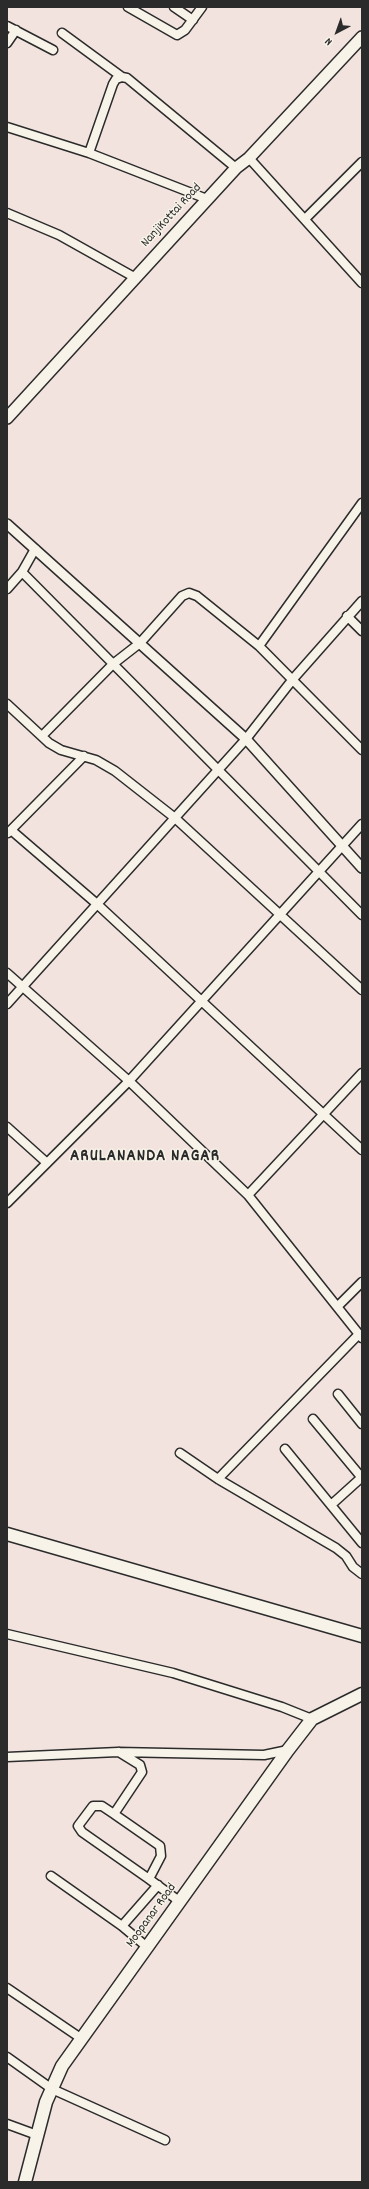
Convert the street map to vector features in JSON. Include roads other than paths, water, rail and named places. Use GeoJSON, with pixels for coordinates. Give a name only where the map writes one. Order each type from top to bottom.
{"type":"FeatureCollection","features":[{"type":"Feature","properties":{"kind":"main road","name":"NanjiKottai Road"},"geometry":{"type":"LineString","coordinates":[[7,418],[207,198],[236,168],[249,158],[362,37]]}},
{"type":"Feature","properties":{"kind":"main road"},"geometry":{"type":"LineString","coordinates":[[7,1534],[362,1636]]}},
{"type":"Feature","properties":{"kind":"main road"},"geometry":{"type":"LineString","coordinates":[[350,1632],[362,1645]]}},
{"type":"Feature","properties":{"kind":"main road","name":"Moopanar Road"},"geometry":{"type":"LineString","coordinates":[[351,1700],[362,1688]]}},
{"type":"Feature","properties":{"kind":"main road","name":"Moopanar Road"},"geometry":{"type":"LineString","coordinates":[[25,2182],[37,2135],[52,2089],[62,2066],[179,1901],[312,1719],[362,1694]]}},
{"type":"Feature","properties":{"kind":"street"},"geometry":{"type":"LineString","coordinates":[[174,7],[193,20]]}},
{"type":"Feature","properties":{"kind":"street"},"geometry":{"type":"LineString","coordinates":[[131,8],[177,35],[185,30],[202,7]]}},
{"type":"Feature","properties":{"kind":"street"},"geometry":{"type":"LineString","coordinates":[[7,26],[53,50]]}},
{"type":"Feature","properties":{"kind":"street"},"geometry":{"type":"LineString","coordinates":[[7,43],[16,30]]}},
{"type":"Feature","properties":{"kind":"street"},"geometry":{"type":"LineString","coordinates":[[62,34],[122,77],[127,78],[236,168]]}},
{"type":"Feature","properties":{"kind":"street"},"geometry":{"type":"LineString","coordinates":[[89,153],[116,79],[122,77]]}},
{"type":"Feature","properties":{"kind":"street"},"geometry":{"type":"LineString","coordinates":[[7,127],[89,153],[207,198]]}},
{"type":"Feature","properties":{"kind":"street"},"geometry":{"type":"LineString","coordinates":[[249,158],[362,283]]}},
{"type":"Feature","properties":{"kind":"street"},"geometry":{"type":"LineString","coordinates":[[304,219],[362,162]]}},
{"type":"Feature","properties":{"kind":"street"},"geometry":{"type":"LineString","coordinates":[[7,213],[59,235],[134,277]]}},
{"type":"Feature","properties":{"kind":"street"},"geometry":{"type":"LineString","coordinates":[[259,646],[360,508]]}},
{"type":"Feature","properties":{"kind":"street"},"geometry":{"type":"LineString","coordinates":[[7,524],[246,739],[341,847],[362,868]]}},
{"type":"Feature","properties":{"kind":"street"},"geometry":{"type":"LineString","coordinates":[[7,589],[22,572],[35,549]]}},
{"type":"Feature","properties":{"kind":"street"},"geometry":{"type":"LineString","coordinates":[[22,572],[216,770],[320,872],[362,916]]}},
{"type":"Feature","properties":{"kind":"street"},"geometry":{"type":"LineString","coordinates":[[42,736],[113,664],[140,643],[182,596],[189,593],[197,596],[259,646],[362,750]]}},
{"type":"Feature","properties":{"kind":"street"},"geometry":{"type":"LineString","coordinates":[[7,1004],[145,849],[175,818],[216,770],[246,739],[293,679],[347,616],[362,601]]}},
{"type":"Feature","properties":{"kind":"street"},"geometry":{"type":"LineString","coordinates":[[347,616],[362,630]]}},
{"type":"Feature","properties":{"kind":"street"},"geometry":{"type":"LineString","coordinates":[[7,704],[42,736],[61,750],[96,760],[115,772],[175,818],[362,990]]}},
{"type":"Feature","properties":{"kind":"street"},"geometry":{"type":"LineString","coordinates":[[84,756],[9,832],[97,904],[362,1150]]}},
{"type":"Feature","properties":{"kind":"street"},"geometry":{"type":"LineString","coordinates":[[7,1203],[129,1081],[362,824]]}},
{"type":"Feature","properties":{"kind":"street"},"geometry":{"type":"LineString","coordinates":[[7,973],[129,1081],[248,1195],[338,1306],[360,1336],[218,1479]]}},
{"type":"Feature","properties":{"kind":"street"},"geometry":{"type":"LineString","coordinates":[[248,1195],[324,1116],[362,1073]]}},
{"type":"Feature","properties":{"kind":"street"},"geometry":{"type":"LineString","coordinates":[[7,1127],[47,1163]]}},
{"type":"Feature","properties":{"kind":"street"},"geometry":{"type":"LineString","coordinates":[[338,1306],[362,1282]]}},
{"type":"Feature","properties":{"kind":"street"},"geometry":{"type":"LineString","coordinates":[[338,1394],[362,1424]]}},
{"type":"Feature","properties":{"kind":"street"},"geometry":{"type":"LineString","coordinates":[[313,1419],[362,1478],[331,1505]]}},
{"type":"Feature","properties":{"kind":"street"},"geometry":{"type":"LineString","coordinates":[[285,1449],[362,1543]]}},
{"type":"Feature","properties":{"kind":"street"},"geometry":{"type":"LineString","coordinates":[[180,1454],[218,1479],[336,1548],[346,1556],[353,1567],[362,1574]]}},
{"type":"Feature","properties":{"kind":"street"},"geometry":{"type":"LineString","coordinates":[[7,1634],[173,1673],[282,1707],[312,1719]]}},
{"type":"Feature","properties":{"kind":"street"},"geometry":{"type":"LineString","coordinates":[[7,1757],[118,1752],[264,1755],[288,1750]]}},
{"type":"Feature","properties":{"kind":"street"},"geometry":{"type":"LineString","coordinates":[[114,1814],[142,1772],[140,1765],[118,1752]]}},
{"type":"Feature","properties":{"kind":"street"},"geometry":{"type":"LineString","coordinates":[[149,1878],[161,1856],[160,1846],[102,1806],[94,1806],[78,1826],[82,1832],[149,1878],[179,1901]]}},
{"type":"Feature","properties":{"kind":"street"},"geometry":{"type":"LineString","coordinates":[[51,1876],[122,1926],[147,1946]]}},
{"type":"Feature","properties":{"kind":"street"},"geometry":{"type":"LineString","coordinates":[[122,1926],[158,1885]]}},
{"type":"Feature","properties":{"kind":"street"},"geometry":{"type":"LineString","coordinates":[[7,1988],[82,2039]]}},
{"type":"Feature","properties":{"kind":"street"},"geometry":{"type":"LineString","coordinates":[[7,2057],[52,2089],[166,2140]]}},
{"type":"Feature","properties":{"kind":"street"},"geometry":{"type":"LineString","coordinates":[[7,2124],[37,2135]]}},
{"type":"Feature","properties":{"kind":"district","name":"ARULANANDA NAGAR"},"geometry":{"type":"Point","coordinates":[145,1158]}}]}
